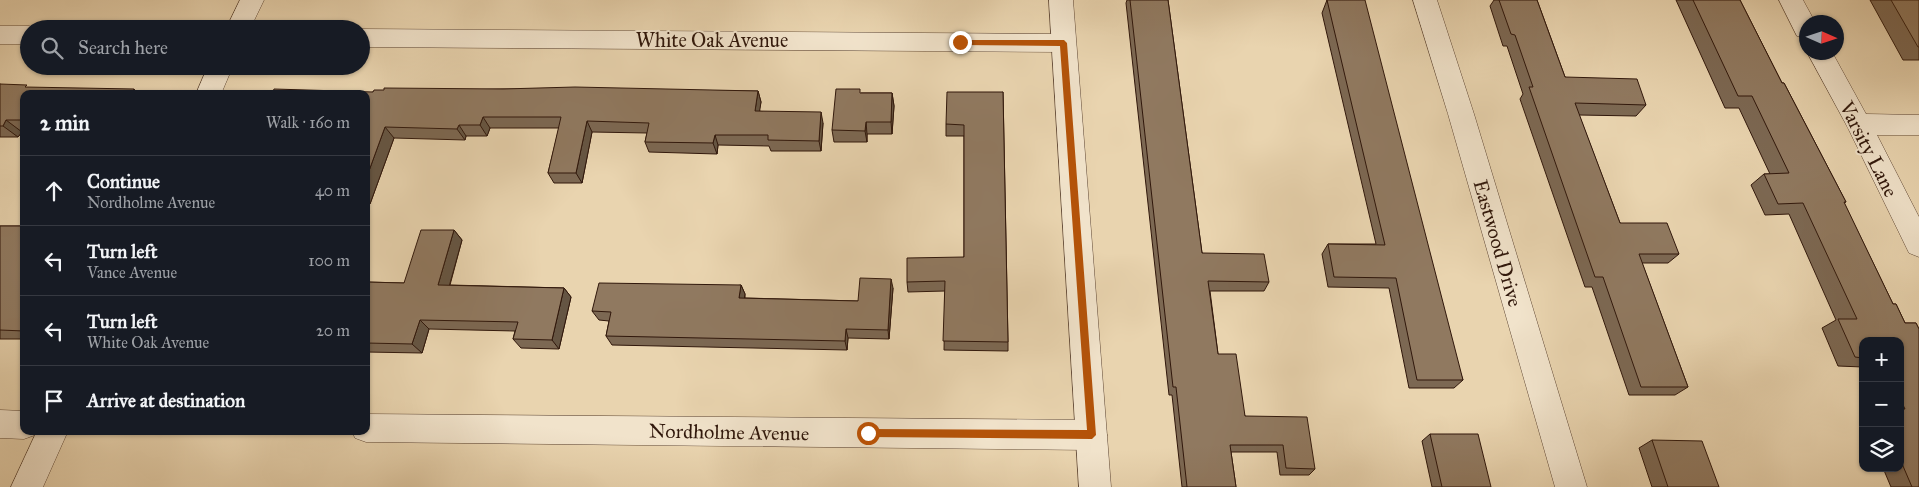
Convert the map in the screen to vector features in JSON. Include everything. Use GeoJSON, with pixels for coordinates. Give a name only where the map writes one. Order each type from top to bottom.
{"type":"FeatureCollection","features":[{"type":"Feature","properties":{"kind":"street"},"geometry":{"type":"LineString","coordinates":[[242,20],[252,0]]}},
{"type":"Feature","properties":{"kind":"street"},"geometry":{"type":"LineString","coordinates":[[1061,0],[1095,487]]}},
{"type":"Feature","properties":{"kind":"street","name":"Eastwood Drive"},"geometry":{"type":"LineString","coordinates":[[1425,0],[1470,143],[1571,487]]}},
{"type":"Feature","properties":{"kind":"street"},"geometry":{"type":"LineString","coordinates":[[1792,0],[1799,15]]}},
{"type":"Feature","properties":{"kind":"street"},"geometry":{"type":"LineString","coordinates":[[0,35],[20,35]]}},
{"type":"Feature","properties":{"kind":"street","name":"White Oak Avenue"},"geometry":{"type":"LineString","coordinates":[[370,38],[1064,43]]}},
{"type":"Feature","properties":{"kind":"street","name":"Varsity Lane"},"geometry":{"type":"LineString","coordinates":[[1823,60],[1859,124],[1919,245]]}},
{"type":"Feature","properties":{"kind":"street"},"geometry":{"type":"LineString","coordinates":[[210,90],[217,75]]}},
{"type":"Feature","properties":{"kind":"street"},"geometry":{"type":"LineString","coordinates":[[1859,124],[1919,125]]}},
{"type":"Feature","properties":{"kind":"street"},"geometry":{"type":"LineString","coordinates":[[0,424],[20,424]]}},
{"type":"Feature","properties":{"kind":"street","name":"Nordholme Avenue"},"geometry":{"type":"LineString","coordinates":[[370,428],[1092,435]]}},
{"type":"Feature","properties":{"kind":"street"},"geometry":{"type":"LineString","coordinates":[[27,487],[51,435]]}},
{"type":"Feature","properties":{"kind":"building"},"geometry":{"type":"Polygon","coordinates":[[[1130,0],[1168,0],[1202,253],[1264,254],[1269,282],[1208,281],[1218,354],[1236,354],[1245,416],[1307,417],[1315,469],[1286,468],[1283,445],[1230,445],[1236,487],[1187,487],[1176,387],[1173,387],[1130,0]]]}},
{"type":"Feature","properties":{"kind":"building"},"geometry":{"type":"Polygon","coordinates":[[[1327,0],[1365,0],[1463,380],[1417,380],[1396,278],[1334,277],[1328,244],[1385,245],[1327,0]]]}},
{"type":"Feature","properties":{"kind":"building"},"geometry":{"type":"Polygon","coordinates":[[[1499,0],[1537,0],[1565,77],[1637,79],[1646,105],[1575,103],[1620,223],[1667,223],[1679,254],[1639,254],[1688,387],[1641,387],[1603,277],[1595,277],[1529,87],[1533,87],[1515,35],[1511,34],[1499,0]]]}},
{"type":"Feature","properties":{"kind":"building"},"geometry":{"type":"Polygon","coordinates":[[[1693,0],[1740,0],[1846,202],[1844,202],[1893,304],[1896,304],[1905,323],[1916,323],[1919,329],[1919,487],[1912,487],[1904,468],[1904,337],[1859,337],[1859,358],[1855,357],[1838,319],[1857,319],[1803,203],[1778,204],[1764,174],[1789,173],[1752,96],[1738,96],[1693,0]]]}},
{"type":"Feature","properties":{"kind":"building"},"geometry":{"type":"Polygon","coordinates":[[[1891,0],[1919,0],[1919,47],[1918,47],[1891,0]]]}},
{"type":"Feature","properties":{"kind":"building"},"geometry":{"type":"Polygon","coordinates":[[[0,84],[27,85],[25,87],[134,89],[20,90],[20,120],[6,120],[3,126],[0,126],[0,84]]]}},
{"type":"Feature","properties":{"kind":"building"},"geometry":{"type":"Polygon","coordinates":[[[575,87],[758,91],[755,111],[821,112],[819,141],[768,140],[768,135],[715,135],[713,143],[645,142],[649,123],[587,121],[576,173],[548,173],[561,117],[483,117],[480,125],[459,125],[457,129],[385,127],[370,168],[370,92],[384,90],[384,88],[503,89],[575,87]]]}},
{"type":"Feature","properties":{"kind":"building"},"geometry":{"type":"Polygon","coordinates":[[[274,89],[307,90],[274,90],[274,89]]]}},
{"type":"Feature","properties":{"kind":"building"},"geometry":{"type":"Polygon","coordinates":[[[836,89],[860,89],[860,93],[892,93],[891,122],[866,122],[865,131],[832,130],[836,89]]]}},
{"type":"Feature","properties":{"kind":"building"},"geometry":{"type":"Polygon","coordinates":[[[947,92],[1003,92],[1008,342],[943,341],[945,281],[907,282],[907,258],[964,257],[964,125],[946,124],[947,92]]]}},
{"type":"Feature","properties":{"kind":"building"},"geometry":{"type":"Polygon","coordinates":[[[0,226],[20,226],[20,331],[0,330],[0,226]]]}},
{"type":"Feature","properties":{"kind":"building"},"geometry":{"type":"Polygon","coordinates":[[[421,230],[454,230],[438,285],[564,288],[552,340],[513,339],[518,322],[420,320],[412,344],[370,343],[370,282],[404,283],[421,230]]]}},
{"type":"Feature","properties":{"kind":"building"},"geometry":{"type":"Polygon","coordinates":[[[860,278],[891,279],[888,330],[846,329],[845,341],[606,336],[611,312],[592,311],[599,283],[741,285],[739,298],[858,301],[860,278]]]}},
{"type":"Feature","properties":{"kind":"building"},"geometry":{"type":"Polygon","coordinates":[[[1430,434],[1478,434],[1491,487],[1442,487],[1430,434]]]}},
{"type":"Feature","properties":{"kind":"building"},"geometry":{"type":"Polygon","coordinates":[[[1652,440],[1702,441],[1719,487],[1668,487],[1652,440]]]}},
{"type":"Feature","properties":{"kind":"route"},"geometry":{"type":"LineString","coordinates":[[868,433],[1092,435],[1064,43],[960,42]]}}]}
